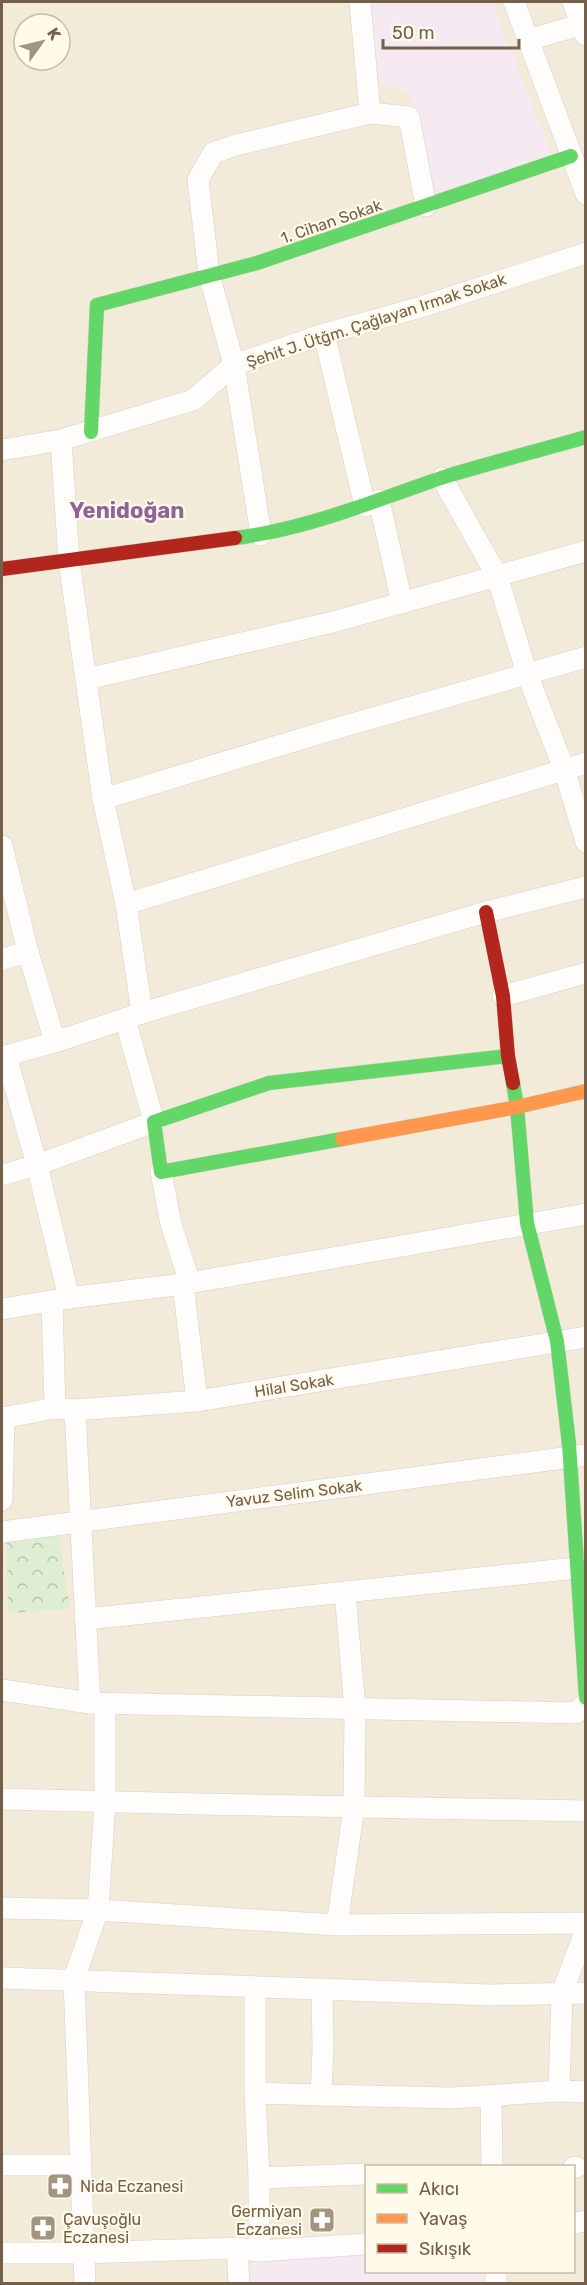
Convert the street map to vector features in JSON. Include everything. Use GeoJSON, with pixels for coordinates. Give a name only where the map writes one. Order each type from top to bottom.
{"type":"FeatureCollection","features":[{"type":"Feature","properties":{"kind":"street"},"geometry":{"type":"LineString","coordinates":[[360,2],[370,113]]}},
{"type":"Feature","properties":{"kind":"street"},"geometry":{"type":"LineString","coordinates":[[514,2],[585,194]]}},
{"type":"Feature","properties":{"kind":"street"},"geometry":{"type":"LineString","coordinates":[[528,40],[584,27],[573,2]]}},
{"type":"Feature","properties":{"kind":"street"},"geometry":{"type":"LineString","coordinates":[[261,535],[234,365],[210,274],[198,180],[213,153],[236,145],[370,113],[409,117],[426,206]]}},
{"type":"Feature","properties":{"kind":"street","name":"1. Cihan Sokak"},"geometry":{"type":"LineString","coordinates":[[91,432],[97,305],[257,263],[572,156]]}},
{"type":"Feature","properties":{"kind":"street","name":"Şehit J. Ütğm. Çağlayan Irmak Sokak"},"geometry":{"type":"LineString","coordinates":[[2,450],[61,440],[193,400],[234,365],[324,334],[421,307],[585,253]]}},
{"type":"Feature","properties":{"kind":"street"},"geometry":{"type":"LineString","coordinates":[[324,334],[402,603]]}},
{"type":"Feature","properties":{"kind":"street"},"geometry":{"type":"LineString","coordinates":[[2,569],[261,535],[372,503],[442,478],[585,437]]}},
{"type":"Feature","properties":{"kind":"street"},"geometry":{"type":"LineString","coordinates":[[61,440],[69,561],[103,799],[126,904],[134,1016],[171,1224],[186,1284],[197,1401]]}},
{"type":"Feature","properties":{"kind":"street"},"geometry":{"type":"LineString","coordinates":[[442,478],[497,576],[527,674],[564,769],[585,842]]}},
{"type":"Feature","properties":{"kind":"street"},"geometry":{"type":"LineString","coordinates":[[87,679],[333,622],[585,551]]}},
{"type":"Feature","properties":{"kind":"street"},"geometry":{"type":"LineString","coordinates":[[103,799],[585,657]]}},
{"type":"Feature","properties":{"kind":"street"},"geometry":{"type":"LineString","coordinates":[[126,904],[585,763]]}},
{"type":"Feature","properties":{"kind":"street"},"geometry":{"type":"LineString","coordinates":[[3,857],[28,952],[56,1042]]}},
{"type":"Feature","properties":{"kind":"street"},"geometry":{"type":"LineString","coordinates":[[85,2283],[74,1979],[98,1910],[105,1802],[97,1703],[86,1619],[81,1521],[65,1409],[60,1299],[37,1166],[4,1057],[134,1016],[486,912],[585,887]]}},
{"type":"Feature","properties":{"kind":"street"},"geometry":{"type":"LineString","coordinates":[[2,1690],[97,1703],[576,1713],[585,1694],[578,1456],[557,1341],[527,1223],[517,1107],[508,1056],[503,996],[486,912]]}},
{"type":"Feature","properties":{"kind":"street"},"geometry":{"type":"LineString","coordinates":[[2,959],[28,952]]}},
{"type":"Feature","properties":{"kind":"street"},"geometry":{"type":"LineString","coordinates":[[503,996],[585,973]]}},
{"type":"Feature","properties":{"kind":"street"},"geometry":{"type":"LineString","coordinates":[[2,1175],[37,1166],[154,1122],[269,1083],[508,1056]]}},
{"type":"Feature","properties":{"kind":"street"},"geometry":{"type":"LineString","coordinates":[[161,1172],[517,1107],[585,1090]]}},
{"type":"Feature","properties":{"kind":"street"},"geometry":{"type":"LineString","coordinates":[[2,1309],[60,1299],[186,1284],[585,1214]]}},
{"type":"Feature","properties":{"kind":"street","name":"Hilal Sokak"},"geometry":{"type":"LineString","coordinates":[[3,1418],[65,1409],[197,1401],[585,1337]]}},
{"type":"Feature","properties":{"kind":"street"},"geometry":{"type":"LineString","coordinates":[[2,1500],[3,1418]]}},
{"type":"Feature","properties":{"kind":"street","name":"Yavuz Selim Sokak"},"geometry":{"type":"LineString","coordinates":[[2,1532],[578,1456]]}},
{"type":"Feature","properties":{"kind":"street"},"geometry":{"type":"LineString","coordinates":[[86,1619],[581,1568]]}},
{"type":"Feature","properties":{"kind":"street"},"geometry":{"type":"LineString","coordinates":[[337,1924],[354,1807],[355,1709],[345,1592]]}},
{"type":"Feature","properties":{"kind":"street"},"geometry":{"type":"LineString","coordinates":[[2,1799],[585,1811]]}},
{"type":"Feature","properties":{"kind":"street"},"geometry":{"type":"LineString","coordinates":[[2,1908],[98,1910],[337,1924],[585,1923]]}},
{"type":"Feature","properties":{"kind":"street"},"geometry":{"type":"LineString","coordinates":[[559,2091],[562,1993],[585,1929]]}},
{"type":"Feature","properties":{"kind":"street"},"geometry":{"type":"LineString","coordinates":[[2,1978],[490,1995],[585,1993]]}},
{"type":"Feature","properties":{"kind":"street"},"geometry":{"type":"LineString","coordinates":[[255,1988],[259,2251]]}},
{"type":"Feature","properties":{"kind":"street"},"geometry":{"type":"LineString","coordinates":[[321,2095],[322,1989]]}},
{"type":"Feature","properties":{"kind":"street"},"geometry":{"type":"LineString","coordinates":[[255,2093],[491,2097],[559,2091],[585,2092]]}},
{"type":"Feature","properties":{"kind":"street"},"geometry":{"type":"LineString","coordinates":[[491,2097],[492,2165]]}},
{"type":"Feature","properties":{"kind":"street"},"geometry":{"type":"LineString","coordinates":[[2,2165],[81,2165]]}},
{"type":"Feature","properties":{"kind":"street"},"geometry":{"type":"LineString","coordinates":[[259,2178],[365,2174]]}},
{"type":"Feature","properties":{"kind":"street"},"geometry":{"type":"LineString","coordinates":[[2,2253],[237,2248],[259,2251],[365,2244]]}},
{"type":"Feature","properties":{"kind":"street"},"geometry":{"type":"LineString","coordinates":[[237,2248],[238,2283]]}},
{"type":"Feature","properties":{"kind":"shaded area"},"geometry":{"type":"Polygon","coordinates":[[[2,2],[585,2],[585,2283],[2,2283],[2,2]]]}},
{"type":"Feature","properties":{"kind":"shaded area"},"geometry":{"type":"Polygon","coordinates":[[[366,2],[492,2],[551,153],[436,196],[409,92],[373,82],[366,2]]]}},
{"type":"Feature","properties":{"kind":"shaded area"},"geometry":{"type":"Polygon","coordinates":[[[365,2253],[365,2273],[484,2273],[485,2283],[252,2283],[252,2259],[365,2253]]]}},
{"type":"Feature","properties":{"kind":"green space"},"geometry":{"type":"Polygon","coordinates":[[[58,1533],[70,1609],[8,1613],[7,1541],[58,1533]]]}},
{"type":"Feature","properties":{"kind":"traffic: fast"},"geometry":{"type":"LineString","coordinates":[[91,432],[97,305],[257,263],[571,156]]}},
{"type":"Feature","properties":{"kind":"traffic: fast"},"geometry":{"type":"LineString","coordinates":[[235,538],[314,521],[441,478],[586,437]]}},
{"type":"Feature","properties":{"kind":"traffic: fast"},"geometry":{"type":"LineString","coordinates":[[342,1139],[161,1172],[154,1122],[269,1083],[508,1056]]}},
{"type":"Feature","properties":{"kind":"traffic: fast"},"geometry":{"type":"LineString","coordinates":[[513,1083],[527,1223],[557,1341],[569,1444],[586,1698]]}},
{"type":"Feature","properties":{"kind":"traffic: slow"},"geometry":{"type":"LineString","coordinates":[[342,1139],[517,1107],[586,1091]]}},
{"type":"Feature","properties":{"kind":"traffic: jam"},"geometry":{"type":"LineString","coordinates":[[2,569],[235,538]]}},
{"type":"Feature","properties":{"kind":"traffic: jam"},"geometry":{"type":"LineString","coordinates":[[486,912],[503,996],[508,1056],[513,1083]]}},
{"type":"Feature","properties":{"kind":"place","name":"Nida Eczanesi"},"geometry":{"type":"Point","coordinates":[60,2186]}},
{"type":"Feature","properties":{"kind":"place","name":"Germiyan Eczanesi"},"geometry":{"type":"Point","coordinates":[322,2220]}},
{"type":"Feature","properties":{"kind":"place","name":"Çavuşoğlu Eczanesi"},"geometry":{"type":"Point","coordinates":[43,2228]}},
{"type":"Feature","properties":{"kind":"district","name":"Yenidoğan"},"geometry":{"type":"Point","coordinates":[127,510]}}]}
